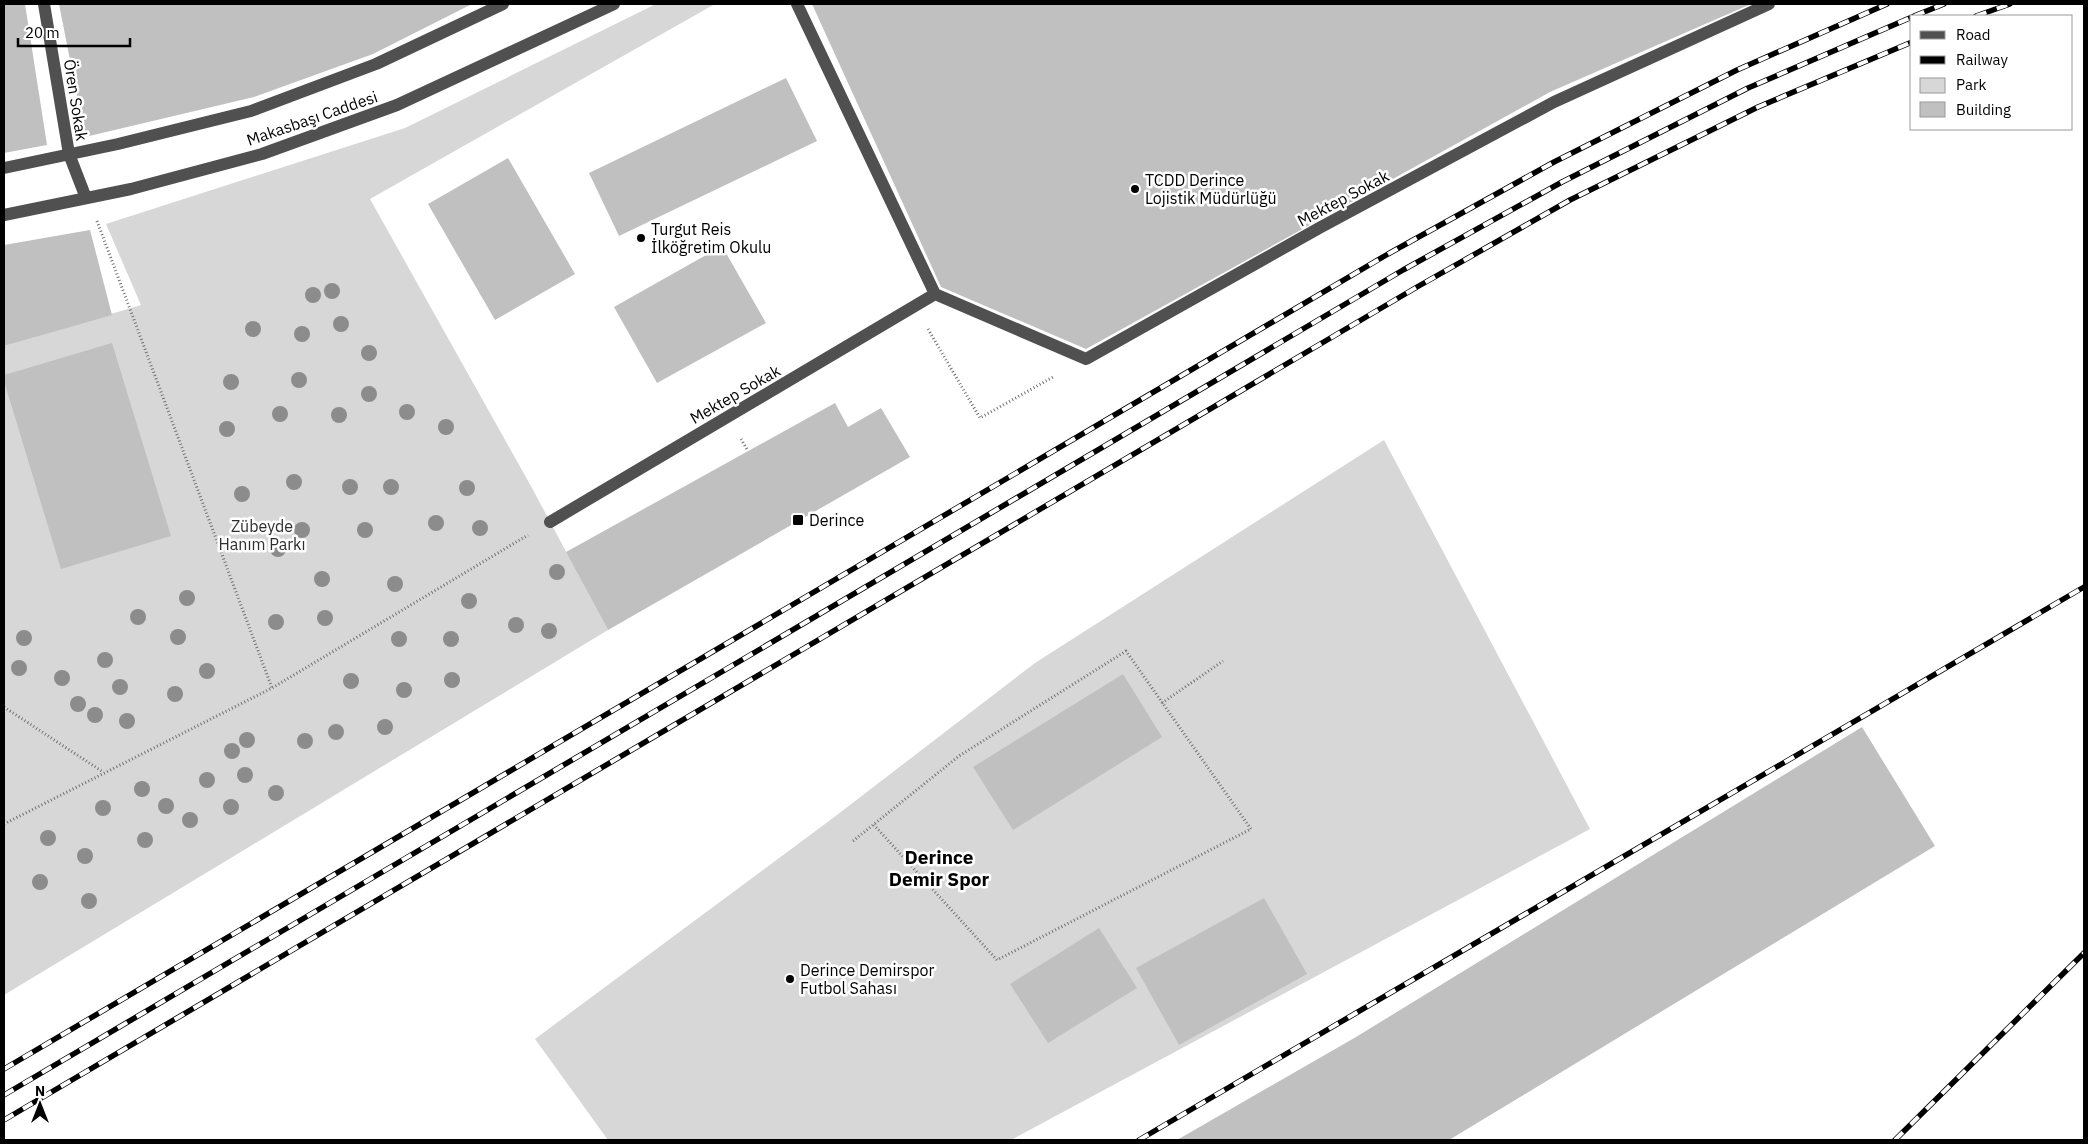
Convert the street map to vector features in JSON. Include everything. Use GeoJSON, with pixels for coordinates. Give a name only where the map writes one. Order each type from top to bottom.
{"type":"FeatureCollection","features":[{"type":"Feature","properties":{"kind":"street","name":"Ören Sokak"},"geometry":{"type":"LineString","coordinates":[[44,4],[69,154],[86,198]]}},
{"type":"Feature","properties":{"kind":"street","name":"Makasbaşı Caddesi"},"geometry":{"type":"LineString","coordinates":[[4,168],[118,144],[251,111],[376,64],[503,4]]}},
{"type":"Feature","properties":{"kind":"street","name":"Makasbaşı Caddesi"},"geometry":{"type":"LineString","coordinates":[[4,215],[131,189],[262,154],[397,106],[614,4]]}},
{"type":"Feature","properties":{"kind":"street"},"geometry":{"type":"LineString","coordinates":[[797,4],[935,294]]}},
{"type":"Feature","properties":{"kind":"street","name":"Mektep Sokak"},"geometry":{"type":"LineString","coordinates":[[550,522],[935,294],[1086,359],[1321,227],[1554,102],[1769,4]]}},
{"type":"Feature","properties":{"kind":"path"},"geometry":{"type":"LineString","coordinates":[[86,198],[97,219],[272,688]]}},
{"type":"Feature","properties":{"kind":"path"},"geometry":{"type":"LineString","coordinates":[[915,307],[980,418],[1053,377]]}},
{"type":"Feature","properties":{"kind":"path"},"geometry":{"type":"LineString","coordinates":[[4,824],[103,772],[272,688],[550,522]]}},
{"type":"Feature","properties":{"kind":"path"},"geometry":{"type":"LineString","coordinates":[[853,841],[959,756],[1126,651],[1251,829],[997,960],[874,825]]}},
{"type":"Feature","properties":{"kind":"path"},"geometry":{"type":"LineString","coordinates":[[1162,703],[1222,662]]}},
{"type":"Feature","properties":{"kind":"path"},"geometry":{"type":"LineString","coordinates":[[4,707],[103,772]]}},
{"type":"Feature","properties":{"kind":"green space","name":"Zübeyde Hanım Parkı"},"geometry":{"type":"Polygon","coordinates":[[[656,4],[715,4],[370,199],[532,488],[608,630],[4,995],[4,346],[141,305],[106,224],[405,128],[656,4]]]}},
{"type":"Feature","properties":{"kind":"green space"},"geometry":{"type":"Polygon","coordinates":[[[1384,440],[1590,829],[1011,1140],[608,1140],[535,1039],[833,818],[1035,663],[1384,440]]]}},
{"type":"Feature","properties":{"kind":"building"},"geometry":{"type":"Polygon","coordinates":[[[4,4],[25,4],[47,145],[4,153],[4,4]]]}},
{"type":"Feature","properties":{"kind":"building"},"geometry":{"type":"Polygon","coordinates":[[[59,4],[472,4],[373,54],[254,97],[85,137],[59,4]]]}},
{"type":"Feature","properties":{"kind":"building","name":"TCDD Derince Lojistik Müdürlüğü"},"geometry":{"type":"Polygon","coordinates":[[[812,4],[1751,4],[1550,92],[1086,349],[941,287],[812,4]]]}},
{"type":"Feature","properties":{"kind":"building"},"geometry":{"type":"Polygon","coordinates":[[[786,78],[817,141],[619,236],[589,173],[786,78]]]}},
{"type":"Feature","properties":{"kind":"building"},"geometry":{"type":"Polygon","coordinates":[[[508,158],[575,274],[495,320],[428,204],[508,158]]]}},
{"type":"Feature","properties":{"kind":"building"},"geometry":{"type":"Polygon","coordinates":[[[90,230],[112,315],[4,346],[4,245],[90,230]]]}},
{"type":"Feature","properties":{"kind":"building"},"geometry":{"type":"Polygon","coordinates":[[[722,246],[766,323],[657,383],[614,307],[722,246]]]}},
{"type":"Feature","properties":{"kind":"building"},"geometry":{"type":"Polygon","coordinates":[[[112,343],[171,536],[61,569],[4,381],[4,375],[112,343]]]}},
{"type":"Feature","properties":{"kind":"building"},"geometry":{"type":"Polygon","coordinates":[[[835,403],[848,427],[881,408],[910,457],[608,630],[566,552],[835,403]]]}},
{"type":"Feature","properties":{"kind":"building"},"geometry":{"type":"Polygon","coordinates":[[[1123,674],[1162,737],[1013,830],[973,767],[1123,674]]]}},
{"type":"Feature","properties":{"kind":"building"},"geometry":{"type":"Polygon","coordinates":[[[1862,727],[1935,846],[1449,1140],[1177,1140],[1356,1037],[1862,727]]]}},
{"type":"Feature","properties":{"kind":"building"},"geometry":{"type":"Polygon","coordinates":[[[1264,898],[1307,974],[1179,1045],[1136,968],[1264,898]]]}},
{"type":"Feature","properties":{"kind":"building"},"geometry":{"type":"Polygon","coordinates":[[[1099,928],[1137,988],[1048,1043],[1010,984],[1099,928]]]}},
{"type":"Feature","properties":{"kind":"railway"},"geometry":{"type":"LineString","coordinates":[[4,1069],[1388,254],[1554,162],[1737,70],[1887,4]]}},
{"type":"Feature","properties":{"kind":"railway"},"geometry":{"type":"LineString","coordinates":[[1916,15],[1944,4]]}},
{"type":"Feature","properties":{"kind":"railway"},"geometry":{"type":"LineString","coordinates":[[1979,15],[2010,4]]}},
{"type":"Feature","properties":{"kind":"railway"},"geometry":{"type":"LineString","coordinates":[[4,1095],[1403,270],[1562,182],[1748,88],[1910,18]]}},
{"type":"Feature","properties":{"kind":"railway"},"geometry":{"type":"LineString","coordinates":[[4,1120],[1417,287],[1570,200],[1758,107],[1910,43]]}},
{"type":"Feature","properties":{"kind":"railway"},"geometry":{"type":"LineString","coordinates":[[1139,1140],[2084,587]]}},
{"type":"Feature","properties":{"kind":"railway"},"geometry":{"type":"LineString","coordinates":[[1895,1140],[2084,953]]}},
{"type":"Feature","properties":{"kind":"place","name":"TCDD Derince Lojistik Müdürlüğü"},"geometry":{"type":"Point","coordinates":[1135,189]}},
{"type":"Feature","properties":{"kind":"place","name":"Turgut Reis İlköğretim Okulu"},"geometry":{"type":"Point","coordinates":[641,238]}},
{"type":"Feature","properties":{"kind":"place","name":"Derince"},"geometry":{"type":"Point","coordinates":[798,520]}},
{"type":"Feature","properties":{"kind":"place","name":"Derince Demirspor Futbol Sahası"},"geometry":{"type":"Point","coordinates":[790,979]}},
{"type":"Feature","properties":{"kind":"district","name":"Derince Demir Spor"},"geometry":{"type":"Point","coordinates":[939,868]}}]}
